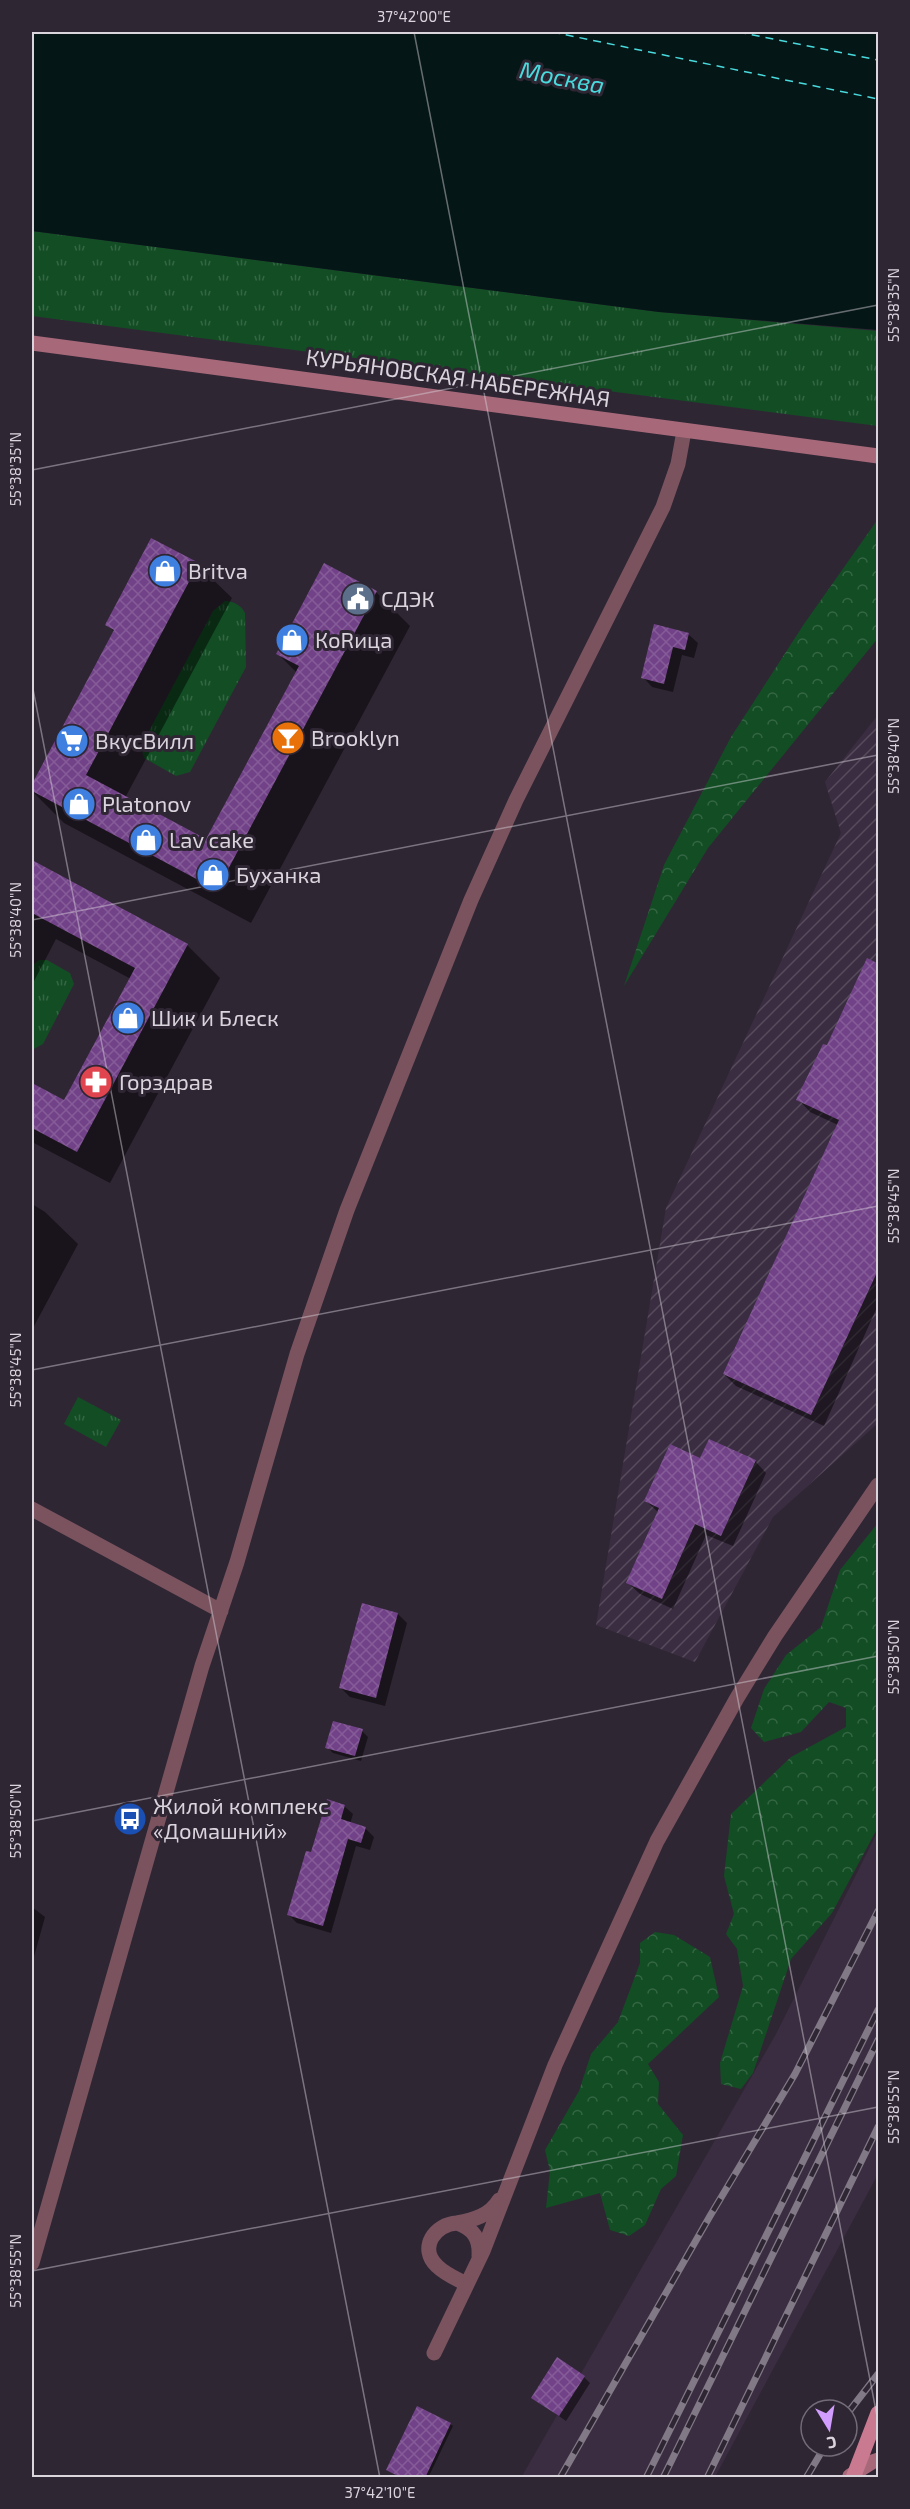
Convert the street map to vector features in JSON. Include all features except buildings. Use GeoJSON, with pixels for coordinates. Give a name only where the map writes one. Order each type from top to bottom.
{"type":"FeatureCollection","features":[{"type":"Feature","properties":{"kind":"main road","name":"КУРЬЯНОВСКАЯ НАБЕРЕЖНАЯ"},"geometry":{"type":"LineString","coordinates":[[32,343],[879,456]]}},
{"type":"Feature","properties":{"kind":"main road"},"geometry":{"type":"LineString","coordinates":[[853,2478],[879,2413]]}},
{"type":"Feature","properties":{"kind":"main road"},"geometry":{"type":"LineString","coordinates":[[848,2478],[879,2460]]}},
{"type":"Feature","properties":{"kind":"street"},"geometry":{"type":"LineString","coordinates":[[32,2263],[201,1666],[237,1562],[297,1354],[346,1210],[462,922],[502,830],[663,507],[678,464],[684,431]]}},
{"type":"Feature","properties":{"kind":"street"},"geometry":{"type":"LineString","coordinates":[[434,2353],[479,2259],[555,2065],[657,1841],[737,1698],[775,1636],[879,1485]]}},
{"type":"Feature","properties":{"kind":"street"},"geometry":{"type":"LineString","coordinates":[[32,1509],[221,1611]]}},
{"type":"Feature","properties":{"kind":"street"},"geometry":{"type":"LineString","coordinates":[[466,2284],[435,2265],[429,2249],[434,2233],[449,2224],[485,2214],[495,2207],[504,2192]]}},
{"type":"Feature","properties":{"kind":"street"},"geometry":{"type":"LineString","coordinates":[[458,2223],[466,2226],[477,2239],[479,2259]]}},
{"type":"Feature","properties":{"kind":"shaded area"},"geometry":{"type":"Polygon","coordinates":[[[878,715],[878,1423],[773,1517],[695,1662],[596,1625],[666,1208],[841,833],[825,782],[878,715]]]}},
{"type":"Feature","properties":{"kind":"shaded area"},"geometry":{"type":"Polygon","coordinates":[[[878,1831],[878,2174],[715,2477],[521,2478],[776,2034],[878,1831]]]}},
{"type":"Feature","properties":{"kind":"green space"},"geometry":{"type":"Polygon","coordinates":[[[32,231],[659,312],[878,331],[878,426],[32,316],[32,231]]]}},
{"type":"Feature","properties":{"kind":"green space"},"geometry":{"type":"Polygon","coordinates":[[[878,519],[878,638],[708,848],[624,986],[664,865],[731,737],[804,624],[878,519]]]}},
{"type":"Feature","properties":{"kind":"green space"},"geometry":{"type":"Polygon","coordinates":[[[225,601],[237,604],[245,613],[246,667],[190,772],[176,776],[144,758],[141,746],[213,611],[225,601]]]}},
{"type":"Feature","properties":{"kind":"green space"},"geometry":{"type":"Polygon","coordinates":[[[39,960],[47,960],[70,973],[74,984],[43,1044],[32,1050],[32,966],[39,960]]]}},
{"type":"Feature","properties":{"kind":"green space"},"geometry":{"type":"Polygon","coordinates":[[[78,1397],[121,1420],[106,1447],[64,1424],[78,1397]]]}},
{"type":"Feature","properties":{"kind":"green space"},"geometry":{"type":"Polygon","coordinates":[[[878,1523],[878,1827],[832,1913],[791,1959],[753,2073],[741,2089],[721,2084],[720,2063],[743,1986],[737,1949],[726,1934],[734,1914],[724,1876],[731,1814],[791,1757],[846,1727],[846,1708],[829,1702],[801,1732],[764,1742],[751,1728],[764,1689],[786,1655],[821,1627],[840,1570],[878,1523]]]}},
{"type":"Feature","properties":{"kind":"green space"},"geometry":{"type":"Polygon","coordinates":[[[655,1932],[674,1935],[710,1957],[719,1997],[648,2064],[659,2082],[658,2104],[683,2135],[676,2176],[661,2189],[645,2225],[629,2236],[610,2230],[600,2193],[546,2208],[550,2171],[545,2150],[579,2091],[591,2054],[618,2022],[640,1963],[640,1943],[655,1932]]]}},
{"type":"Feature","properties":{"kind":"water","name":"Москва"},"geometry":{"type":"Polygon","coordinates":[[[32,32],[875,32],[878,34],[878,330],[659,312],[32,231],[32,32]]]}},
{"type":"Feature","properties":{"kind":"ferry route"},"geometry":{"type":"LineString","coordinates":[[552,32],[878,99]]}},
{"type":"Feature","properties":{"kind":"ferry route"},"geometry":{"type":"LineString","coordinates":[[738,32],[878,60]]}},
{"type":"Feature","properties":{"kind":"railway"},"geometry":{"type":"LineString","coordinates":[[560,2478],[710,2216],[795,2074],[878,1911]]}},
{"type":"Feature","properties":{"kind":"railway"},"geometry":{"type":"LineString","coordinates":[[646,2478],[878,2010]]}},
{"type":"Feature","properties":{"kind":"railway"},"geometry":{"type":"LineString","coordinates":[[663,2478],[878,2040]]}},
{"type":"Feature","properties":{"kind":"railway"},"geometry":{"type":"LineString","coordinates":[[707,2478],[878,2127]]}},
{"type":"Feature","properties":{"kind":"railway"},"geometry":{"type":"LineString","coordinates":[[859,2399],[878,2374]]}},
{"type":"Feature","properties":{"kind":"railway"},"geometry":{"type":"LineString","coordinates":[[806,2478],[818,2458]]}},
{"type":"Feature","properties":{"kind":"place","name":"Britva"},"geometry":{"type":"Point","coordinates":[165,571]}},
{"type":"Feature","properties":{"kind":"place","name":"СДЭК"},"geometry":{"type":"Point","coordinates":[358,599]}},
{"type":"Feature","properties":{"kind":"place","name":"КоRица"},"geometry":{"type":"Point","coordinates":[292,640]}},
{"type":"Feature","properties":{"kind":"place","name":"Brooklyn"},"geometry":{"type":"Point","coordinates":[288,738]}},
{"type":"Feature","properties":{"kind":"place","name":"ВкусВилл"},"geometry":{"type":"Point","coordinates":[72,741]}},
{"type":"Feature","properties":{"kind":"place","name":"Platonov"},"geometry":{"type":"Point","coordinates":[79,804]}},
{"type":"Feature","properties":{"kind":"place","name":"Lav cake"},"geometry":{"type":"Point","coordinates":[146,840]}},
{"type":"Feature","properties":{"kind":"place","name":"Буханка"},"geometry":{"type":"Point","coordinates":[213,875]}},
{"type":"Feature","properties":{"kind":"place","name":"Шик и Блеск"},"geometry":{"type":"Point","coordinates":[128,1018]}},
{"type":"Feature","properties":{"kind":"place","name":"Горздрав"},"geometry":{"type":"Point","coordinates":[96,1082]}},
{"type":"Feature","properties":{"kind":"place","name":"Жилой комплекс «Домашний»"},"geometry":{"type":"Point","coordinates":[130,1819]}}]}
